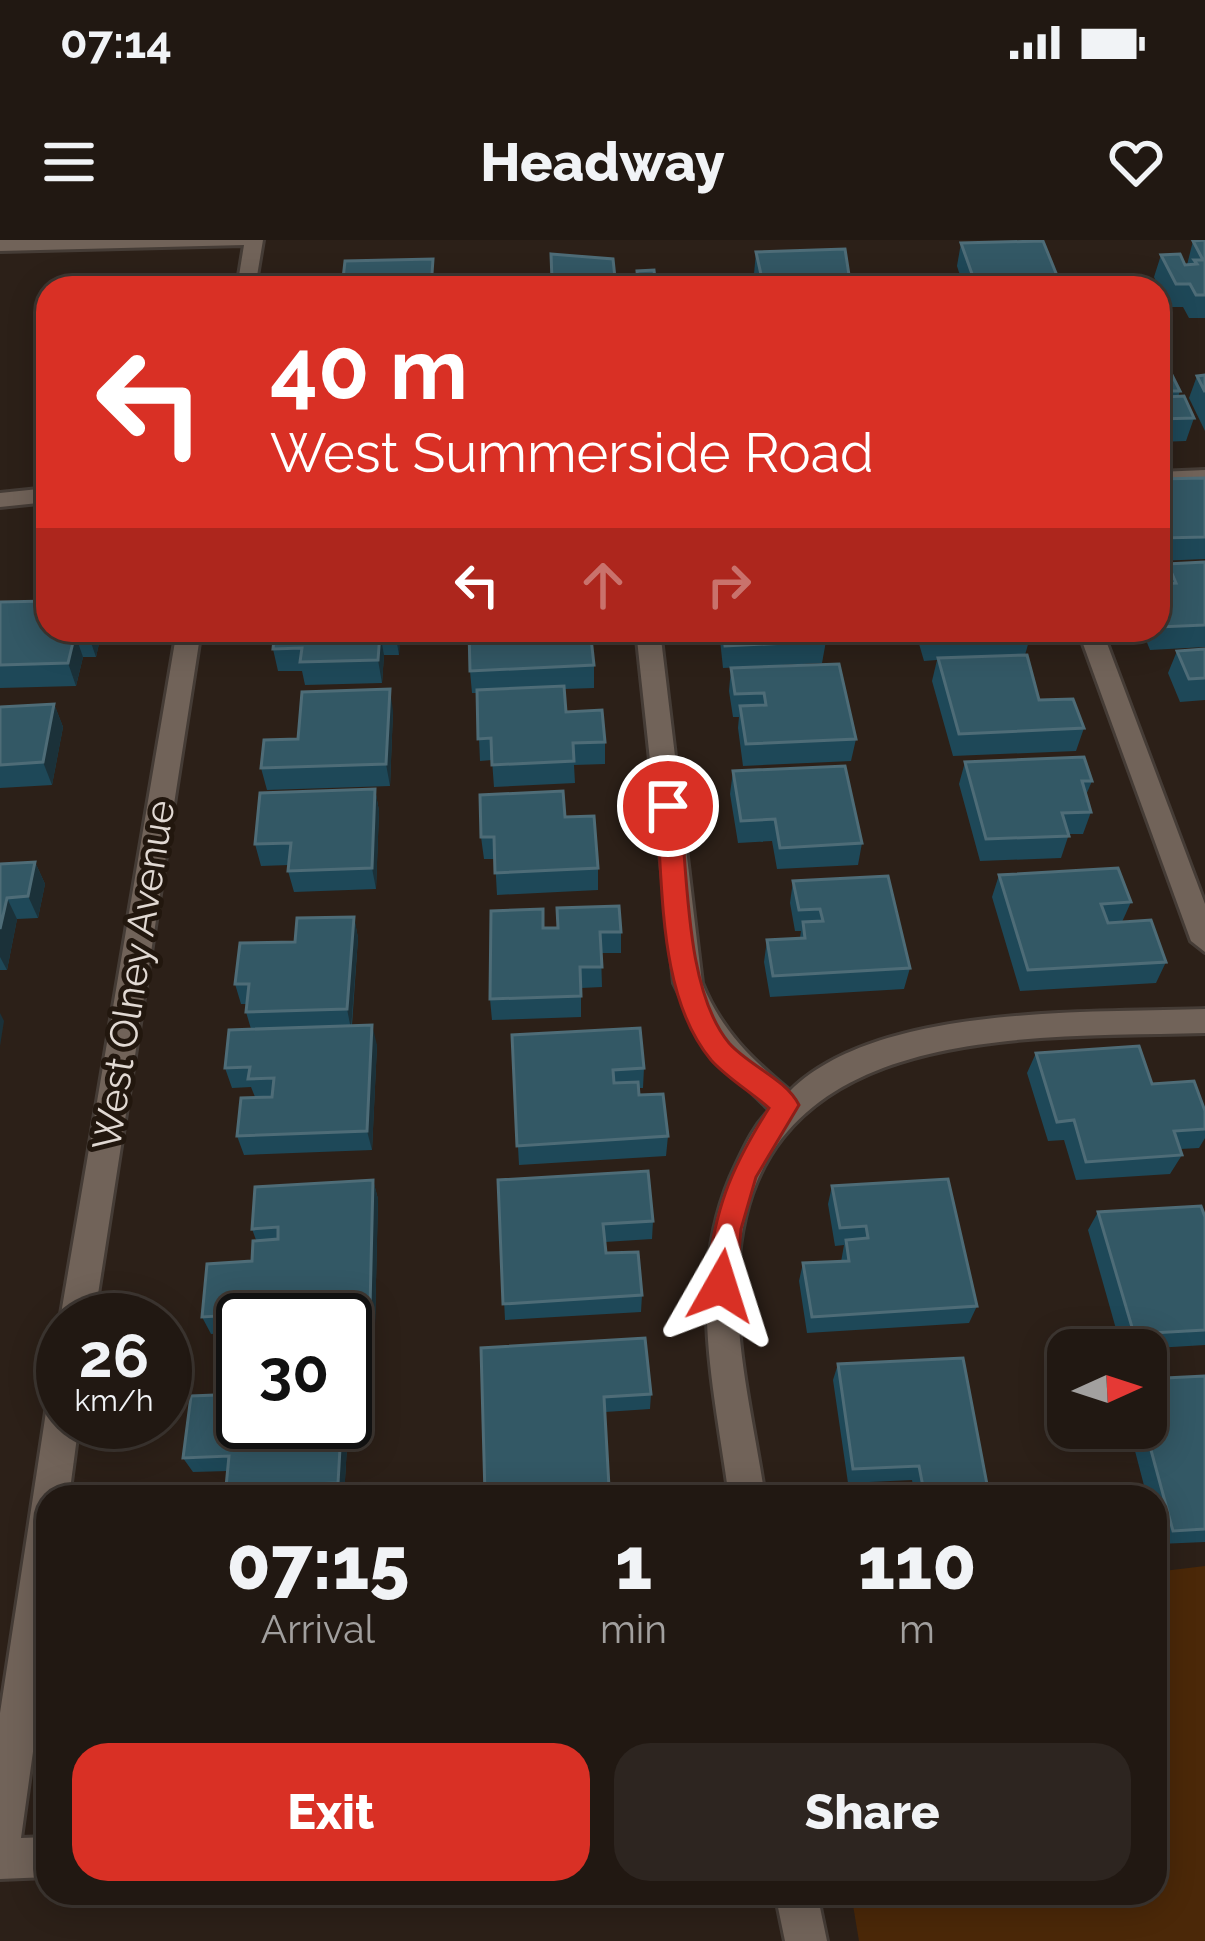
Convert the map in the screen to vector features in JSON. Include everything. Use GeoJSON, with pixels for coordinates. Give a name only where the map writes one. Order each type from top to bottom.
{"type":"FeatureCollection","features":[{"type":"Feature","properties":{"kind":"street"},"geometry":{"type":"LineString","coordinates":[[0,245],[243,240]]}},
{"type":"Feature","properties":{"kind":"street"},"geometry":{"type":"LineString","coordinates":[[248,276],[254,240]]}},
{"type":"Feature","properties":{"kind":"street"},"geometry":{"type":"LineString","coordinates":[[1170,477],[1205,476]]}},
{"type":"Feature","properties":{"kind":"street"},"geometry":{"type":"LineString","coordinates":[[0,500],[36,496]]}},
{"type":"Feature","properties":{"kind":"street"},"geometry":{"type":"LineString","coordinates":[[0,517],[36,515]]}},
{"type":"Feature","properties":{"kind":"street","name":"West Olney Avenue"},"geometry":{"type":"LineString","coordinates":[[81,1293],[187,642]]}},
{"type":"Feature","properties":{"kind":"street"},"geometry":{"type":"LineString","coordinates":[[649,642],[688,983],[721,1053],[786,1105]]}},
{"type":"Feature","properties":{"kind":"street"},"geometry":{"type":"LineString","coordinates":[[1094,642],[1205,940]]}},
{"type":"Feature","properties":{"kind":"street"},"geometry":{"type":"LineString","coordinates":[[746,1485],[721,1286],[726,1229],[743,1174],[786,1105],[856,1062],[926,1039],[1205,1021]]}},
{"type":"Feature","properties":{"kind":"street"},"geometry":{"type":"LineString","coordinates":[[53,1485],[58,1449]]}},
{"type":"Feature","properties":{"kind":"street"},"geometry":{"type":"LineString","coordinates":[[0,1846],[36,1598]]}},
{"type":"Feature","properties":{"kind":"street"},"geometry":{"type":"LineString","coordinates":[[0,1859],[36,1858]]}},
{"type":"Feature","properties":{"kind":"street"},"geometry":{"type":"LineString","coordinates":[[798,1905],[806,1941]]}},
{"type":"Feature","properties":{"kind":"shaded area"},"geometry":{"type":"Polygon","coordinates":[[[1205,1566],[1205,1941],[859,1941],[853,1905],[1167,1905],[1167,1571],[1205,1566]]]}},
{"type":"Feature","properties":{"kind":"building"},"geometry":{"type":"Polygon","coordinates":[[[1205,240],[1205,295],[1196,295],[1190,284],[1176,284],[1161,255],[1180,254],[1185,265],[1197,264],[1194,260],[1203,260],[1193,241],[1205,240]]]}},
{"type":"Feature","properties":{"kind":"building"},"geometry":{"type":"Polygon","coordinates":[[[1043,241],[1057,276],[973,276],[961,243],[1043,241]]]}},
{"type":"Feature","properties":{"kind":"building"},"geometry":{"type":"Polygon","coordinates":[[[845,249],[849,276],[761,276],[756,252],[845,249]]]}},
{"type":"Feature","properties":{"kind":"building"},"geometry":{"type":"Polygon","coordinates":[[[551,254],[613,259],[615,276],[552,276],[551,254]]]}},
{"type":"Feature","properties":{"kind":"building"},"geometry":{"type":"Polygon","coordinates":[[[433,259],[432,276],[343,276],[345,261],[433,259]]]}},
{"type":"Feature","properties":{"kind":"building"},"geometry":{"type":"Polygon","coordinates":[[[654,270],[655,276],[638,276],[637,271],[654,270]]]}},
{"type":"Feature","properties":{"kind":"building"},"geometry":{"type":"Polygon","coordinates":[[[1170,371],[1180,391],[1170,391],[1170,371]]]}},
{"type":"Feature","properties":{"kind":"building"},"geometry":{"type":"Polygon","coordinates":[[[1184,396],[1194,418],[1170,419],[1170,397],[1184,396]]]}},
{"type":"Feature","properties":{"kind":"building"},"geometry":{"type":"Polygon","coordinates":[[[1205,478],[1205,537],[1170,538],[1170,479],[1205,478]]]}},
{"type":"Feature","properties":{"kind":"building"},"geometry":{"type":"Polygon","coordinates":[[[1205,562],[1205,625],[1170,627],[1170,583],[1176,583],[1170,564],[1205,562]]]}},
{"type":"Feature","properties":{"kind":"building"},"geometry":{"type":"Polygon","coordinates":[[[36,601],[36,642],[73,642],[68,663],[0,665],[0,602],[36,601]]]}},
{"type":"Feature","properties":{"kind":"building"},"geometry":{"type":"Polygon","coordinates":[[[274,642],[379,642],[378,660],[300,662],[302,648],[273,649],[274,642]]]}},
{"type":"Feature","properties":{"kind":"building"},"geometry":{"type":"Polygon","coordinates":[[[469,642],[591,642],[594,665],[470,671],[469,642]]]}},
{"type":"Feature","properties":{"kind":"building"},"geometry":{"type":"Polygon","coordinates":[[[724,642],[806,642],[725,646],[724,642]]]}},
{"type":"Feature","properties":{"kind":"building"},"geometry":{"type":"Polygon","coordinates":[[[1205,649],[1205,678],[1189,679],[1177,651],[1205,649]]]}},
{"type":"Feature","properties":{"kind":"building"},"geometry":{"type":"Polygon","coordinates":[[[1027,655],[1039,700],[1073,699],[1084,728],[959,734],[938,658],[1027,655]]]}},
{"type":"Feature","properties":{"kind":"building"},"geometry":{"type":"Polygon","coordinates":[[[839,664],[856,739],[746,744],[740,706],[766,705],[764,693],[735,694],[731,668],[839,664]]]}},
{"type":"Feature","properties":{"kind":"building"},"geometry":{"type":"Polygon","coordinates":[[[564,686],[566,712],[602,710],[605,742],[573,743],[574,761],[492,765],[491,738],[478,739],[477,690],[564,686]]]}},
{"type":"Feature","properties":{"kind":"building"},"geometry":{"type":"Polygon","coordinates":[[[390,689],[386,764],[261,768],[264,740],[298,739],[302,692],[390,689]]]}},
{"type":"Feature","properties":{"kind":"building"},"geometry":{"type":"Polygon","coordinates":[[[54,704],[43,762],[0,765],[0,707],[54,704]]]}},
{"type":"Feature","properties":{"kind":"building"},"geometry":{"type":"Polygon","coordinates":[[[1084,757],[1092,781],[1082,781],[1091,812],[1062,813],[1069,836],[986,839],[965,762],[1084,757]]]}},
{"type":"Feature","properties":{"kind":"building"},"geometry":{"type":"Polygon","coordinates":[[[845,766],[862,843],[780,848],[775,819],[741,821],[733,771],[845,766]]]}},
{"type":"Feature","properties":{"kind":"building"},"geometry":{"type":"Polygon","coordinates":[[[375,789],[372,868],[288,871],[291,843],[255,844],[260,793],[375,789]]]}},
{"type":"Feature","properties":{"kind":"building"},"geometry":{"type":"Polygon","coordinates":[[[563,791],[565,817],[594,816],[598,868],[495,873],[494,837],[481,837],[480,795],[563,791]]]}},
{"type":"Feature","properties":{"kind":"building"},"geometry":{"type":"Polygon","coordinates":[[[35,862],[28,896],[7,898],[0,929],[0,864],[35,862]]]}},
{"type":"Feature","properties":{"kind":"building"},"geometry":{"type":"Polygon","coordinates":[[[1118,868],[1131,902],[1101,904],[1108,923],[1151,920],[1166,962],[1028,970],[999,875],[1118,868]]]}},
{"type":"Feature","properties":{"kind":"building"},"geometry":{"type":"Polygon","coordinates":[[[888,876],[910,968],[773,976],[767,940],[805,938],[803,922],[823,921],[820,909],[799,910],[793,881],[888,876]]]}},
{"type":"Feature","properties":{"kind":"building"},"geometry":{"type":"Polygon","coordinates":[[[619,906],[621,932],[600,932],[602,967],[580,967],[581,996],[490,999],[491,911],[543,909],[543,928],[558,928],[557,908],[619,906]]]}},
{"type":"Feature","properties":{"kind":"building"},"geometry":{"type":"Polygon","coordinates":[[[354,917],[347,1009],[246,1012],[249,984],[235,984],[240,943],[295,942],[297,918],[354,917]]]}},
{"type":"Feature","properties":{"kind":"building"},"geometry":{"type":"Polygon","coordinates":[[[372,1025],[367,1131],[237,1136],[241,1098],[272,1097],[274,1078],[248,1079],[250,1067],[225,1068],[229,1030],[372,1025]]]}},
{"type":"Feature","properties":{"kind":"building"},"geometry":{"type":"Polygon","coordinates":[[[640,1028],[644,1068],[613,1070],[614,1083],[638,1082],[639,1095],[663,1094],[668,1136],[517,1146],[512,1035],[640,1028]]]}},
{"type":"Feature","properties":{"kind":"building"},"geometry":{"type":"Polygon","coordinates":[[[1139,1046],[1152,1084],[1194,1081],[1205,1111],[1205,1129],[1174,1131],[1182,1155],[1086,1162],[1074,1120],[1057,1122],[1036,1053],[1139,1046]]]}},
{"type":"Feature","properties":{"kind":"building"},"geometry":{"type":"Polygon","coordinates":[[[648,1171],[653,1221],[603,1224],[606,1253],[638,1252],[642,1295],[503,1304],[498,1180],[648,1171]]]}},
{"type":"Feature","properties":{"kind":"building"},"geometry":{"type":"Polygon","coordinates":[[[948,1179],[977,1306],[812,1317],[803,1263],[849,1261],[846,1240],[868,1238],[866,1226],[840,1228],[832,1186],[948,1179]]]}},
{"type":"Feature","properties":{"kind":"building"},"geometry":{"type":"Polygon","coordinates":[[[373,1180],[370,1293],[216,1293],[216,1316],[202,1317],[207,1264],[252,1261],[253,1241],[278,1239],[278,1227],[252,1229],[255,1187],[373,1180]]]}},
{"type":"Feature","properties":{"kind":"building"},"geometry":{"type":"Polygon","coordinates":[[[1201,1206],[1205,1217],[1205,1330],[1133,1329],[1098,1212],[1201,1206]]]}},
{"type":"Feature","properties":{"kind":"building"},"geometry":{"type":"Polygon","coordinates":[[[645,1338],[651,1394],[604,1397],[609,1485],[485,1485],[481,1348],[645,1338]]]}},
{"type":"Feature","properties":{"kind":"building"},"geometry":{"type":"Polygon","coordinates":[[[963,1358],[987,1485],[923,1485],[919,1466],[853,1469],[838,1364],[963,1358]]]}},
{"type":"Feature","properties":{"kind":"building"},"geometry":{"type":"Polygon","coordinates":[[[1205,1376],[1205,1529],[1173,1531],[1167,1485],[1160,1485],[1151,1449],[1167,1449],[1167,1378],[1205,1376]]]}},
{"type":"Feature","properties":{"kind":"building"},"geometry":{"type":"Polygon","coordinates":[[[216,1395],[216,1449],[340,1449],[338,1483],[226,1485],[229,1456],[183,1458],[184,1449],[192,1449],[192,1396],[216,1395]]]}},
{"type":"Feature","properties":{"kind":"route"},"geometry":{"type":"LineString","coordinates":[[668,806],[688,983],[702,1022],[721,1053],[786,1105],[743,1174],[726,1229],[721,1286]]}}]}
